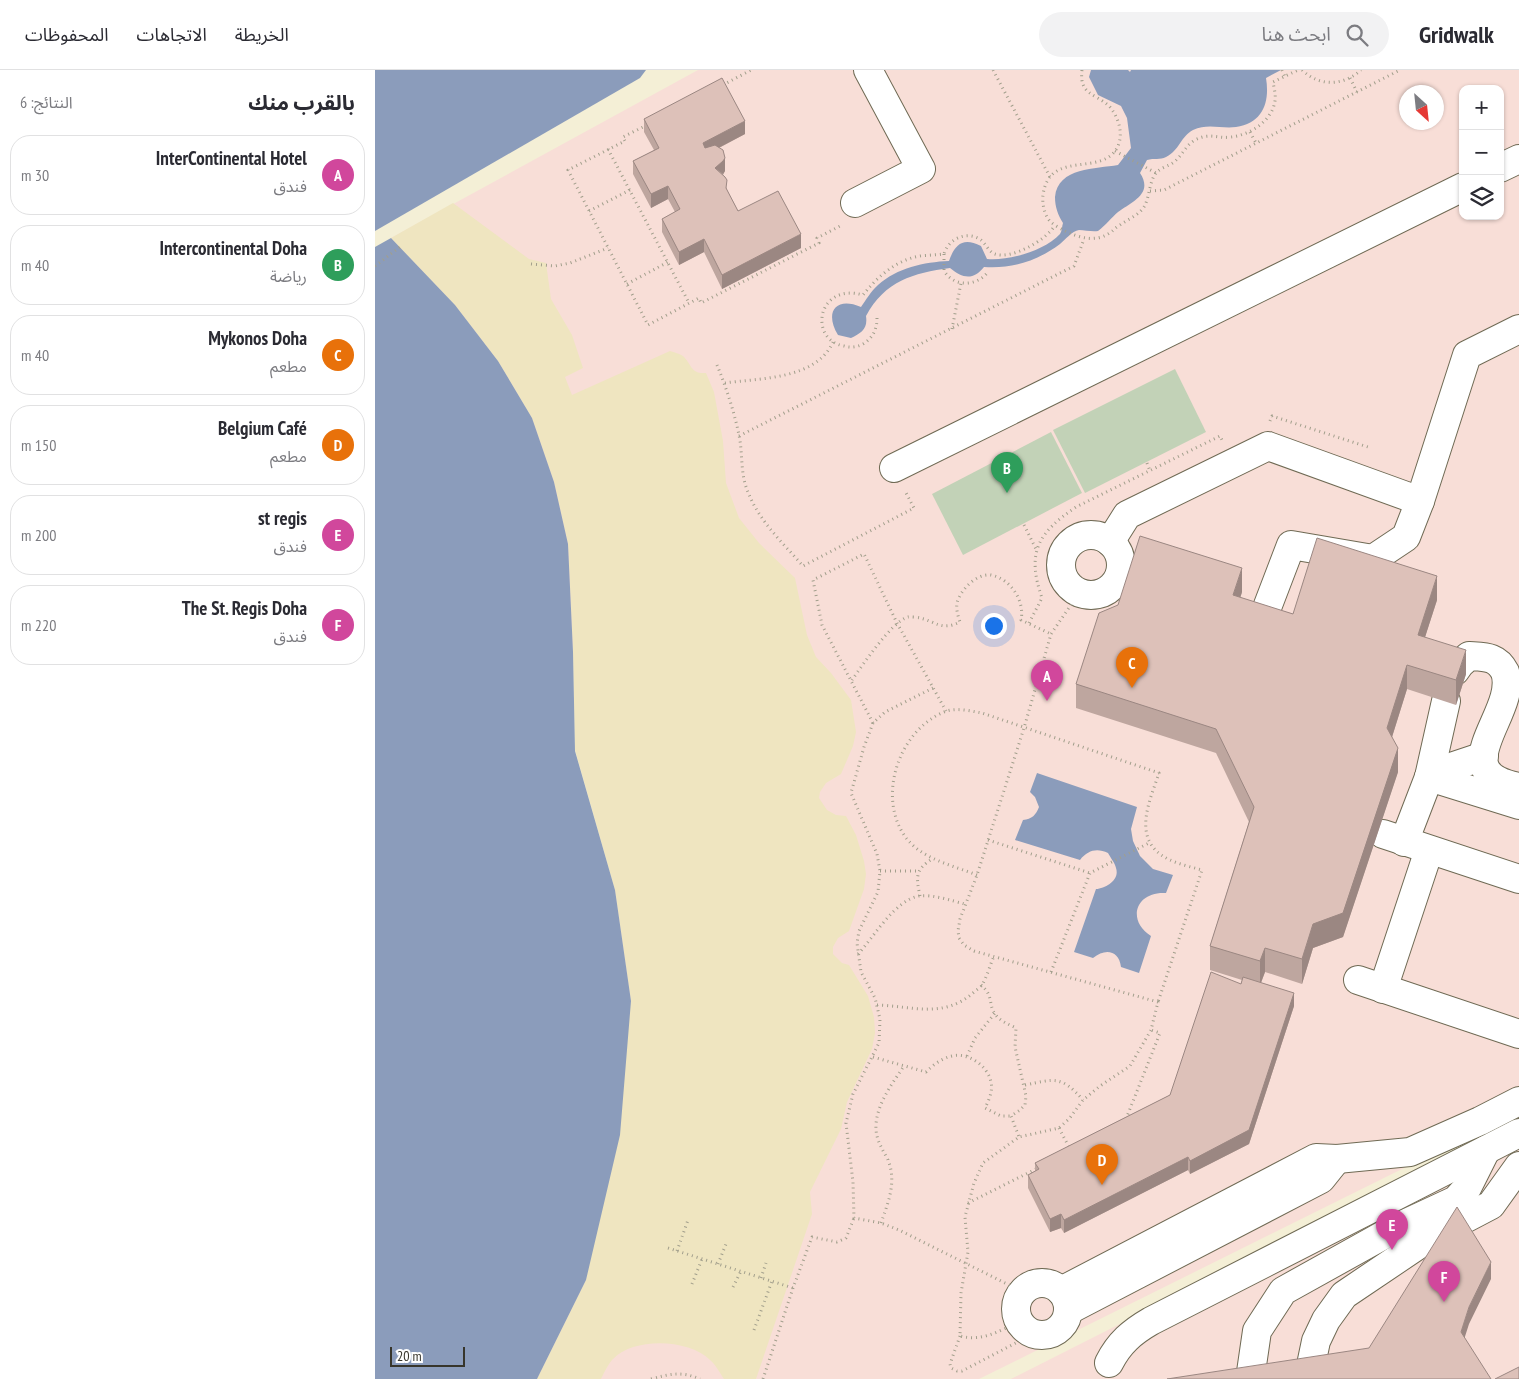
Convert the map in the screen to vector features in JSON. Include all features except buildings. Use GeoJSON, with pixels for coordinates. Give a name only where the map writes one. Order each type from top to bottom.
{"type":"FeatureCollection","features":[{"type":"Feature","properties":{"kind":"street"},"geometry":{"type":"LineString","coordinates":[[852,212],[921,169],[868,70]]}},
{"type":"Feature","properties":{"kind":"street"},"geometry":{"type":"LineString","coordinates":[[1504,166],[1519,159]]}},
{"type":"Feature","properties":{"kind":"street"},"geometry":{"type":"LineString","coordinates":[[894,468],[1459,189]]}},
{"type":"Feature","properties":{"kind":"street"},"geometry":{"type":"LineString","coordinates":[[1265,613],[1291,546],[1373,559],[1406,537],[1420,501],[1467,355],[1519,328]]}},
{"type":"Feature","properties":{"kind":"street"},"geometry":{"type":"LineString","coordinates":[[1110,542],[1127,515],[1268,446],[1420,501]]}},
{"type":"Feature","properties":{"kind":"street"},"geometry":{"type":"LineString","coordinates":[[1088,535],[1100,536],[1110,542],[1117,550],[1121,560],[1116,581],[1100,594],[1089,595],[1079,593],[1069,586],[1063,577],[1060,566],[1062,554],[1068,544],[1077,538],[1088,535]]}},
{"type":"Feature","properties":{"kind":"street"},"geometry":{"type":"LineString","coordinates":[[1455,671],[1469,656],[1483,657],[1496,660],[1509,680],[1509,693],[1483,756],[1486,770],[1490,776],[1504,784],[1519,787]]}},
{"type":"Feature","properties":{"kind":"street"},"geometry":{"type":"LineString","coordinates":[[1383,989],[1405,842],[1429,777],[1446,701]]}},
{"type":"Feature","properties":{"kind":"street"},"geometry":{"type":"LineString","coordinates":[[1429,777],[1483,756]]}},
{"type":"Feature","properties":{"kind":"street"},"geometry":{"type":"LineString","coordinates":[[1429,777],[1519,805]]}},
{"type":"Feature","properties":{"kind":"street"},"geometry":{"type":"LineString","coordinates":[[1405,842],[1519,879]]}},
{"type":"Feature","properties":{"kind":"street"},"geometry":{"type":"LineString","coordinates":[[1358,980],[1519,1034]]}},
{"type":"Feature","properties":{"kind":"street"},"geometry":{"type":"LineString","coordinates":[[1065,1300],[1321,1178],[1337,1159],[1410,1152],[1519,1101]]}},
{"type":"Feature","properties":{"kind":"street"},"geometry":{"type":"LineString","coordinates":[[1109,1363],[1115,1350],[1134,1331],[1151,1321],[1519,1133]]}},
{"type":"Feature","properties":{"kind":"street"},"geometry":{"type":"LineString","coordinates":[[1250,1379],[1257,1331],[1283,1291],[1398,1227],[1456,1200],[1467,1188],[1485,1150]]}},
{"type":"Feature","properties":{"kind":"street"},"geometry":{"type":"LineString","coordinates":[[1311,1365],[1316,1341],[1326,1320],[1344,1295],[1429,1237],[1491,1205],[1519,1166]]}},
{"type":"Feature","properties":{"kind":"street"},"geometry":{"type":"LineString","coordinates":[[1037,1283],[1054,1286],[1065,1300],[1064,1325],[1050,1335],[1026,1328],[1016,1306],[1018,1298],[1023,1292],[1029,1286],[1037,1283]]}},
{"type":"Feature","properties":{"kind":"path"},"geometry":{"type":"LineString","coordinates":[[717,88],[751,70]]}},
{"type":"Feature","properties":{"kind":"path"},"geometry":{"type":"LineString","coordinates":[[993,70],[1050,177]]}},
{"type":"Feature","properties":{"kind":"path"},"geometry":{"type":"LineString","coordinates":[[1081,70],[1082,82],[1087,92],[1109,106],[1120,125],[1120,139],[1115,151],[1103,160],[1057,170],[1044,187],[1043,209],[1049,221],[1056,226],[1078,237],[1091,239],[1110,233],[1144,206],[1156,173],[1175,161],[1193,142],[1206,135],[1230,138],[1259,127],[1273,109],[1275,100],[1273,82],[1283,73],[1300,70],[1317,80],[1336,83],[1350,78],[1361,70]]}},
{"type":"Feature","properties":{"kind":"path"},"geometry":{"type":"LineString","coordinates":[[1150,190],[1164,190],[1400,70]]}},
{"type":"Feature","properties":{"kind":"path"},"geometry":{"type":"LineString","coordinates":[[1350,78],[1357,92]]}},
{"type":"Feature","properties":{"kind":"path"},"geometry":{"type":"LineString","coordinates":[[649,124],[623,137],[625,141],[568,170],[648,325],[699,298],[701,304],[819,242],[817,238],[852,212]]}},
{"type":"Feature","properties":{"kind":"path"},"geometry":{"type":"LineString","coordinates":[[1250,132],[1256,143]]}},
{"type":"Feature","properties":{"kind":"path"},"geometry":{"type":"LineString","coordinates":[[609,149],[689,303]]}},
{"type":"Feature","properties":{"kind":"path"},"geometry":{"type":"LineString","coordinates":[[1115,151],[1156,173]]}},
{"type":"Feature","properties":{"kind":"path"},"geometry":{"type":"LineString","coordinates":[[589,211],[630,190]]}},
{"type":"Feature","properties":{"kind":"path"},"geometry":{"type":"LineString","coordinates":[[988,272],[983,278],[969,284],[949,278],[944,270],[946,246],[954,239],[965,235],[971,236],[981,240],[992,253],[999,255],[1014,252],[1038,242],[1056,226]]}},
{"type":"Feature","properties":{"kind":"path"},"geometry":{"type":"LineString","coordinates":[[739,436],[952,330],[1074,266],[1084,239]]}},
{"type":"Feature","properties":{"kind":"path"},"geometry":{"type":"LineString","coordinates":[[375,266],[400,247]]}},
{"type":"Feature","properties":{"kind":"path"},"geometry":{"type":"LineString","coordinates":[[531,264],[555,266],[570,263],[608,248]]}},
{"type":"Feature","properties":{"kind":"path"},"geometry":{"type":"LineString","coordinates":[[877,318],[876,328],[871,337],[864,343],[850,347],[841,346],[833,342],[825,332],[822,322],[825,308],[834,297],[842,293],[853,292],[863,295],[873,282],[888,270],[907,260],[921,256],[944,256]]}},
{"type":"Feature","properties":{"kind":"path"},"geometry":{"type":"LineString","coordinates":[[627,284],[667,262]]}},
{"type":"Feature","properties":{"kind":"path"},"geometry":{"type":"LineString","coordinates":[[952,330],[961,283]]}},
{"type":"Feature","properties":{"kind":"path"},"geometry":{"type":"LineString","coordinates":[[725,383],[766,379],[805,368],[829,351],[833,342]]}},
{"type":"Feature","properties":{"kind":"path"},"geometry":{"type":"LineString","coordinates":[[717,365],[725,383],[739,436],[742,469],[747,490],[764,520],[803,566],[914,508],[894,468]]}},
{"type":"Feature","properties":{"kind":"path"},"geometry":{"type":"LineString","coordinates":[[1147,463],[1150,471]]}},
{"type":"Feature","properties":{"kind":"path"},"geometry":{"type":"LineString","coordinates":[[1024,525],[1037,551]]}},
{"type":"Feature","properties":{"kind":"path"},"geometry":{"type":"LineString","coordinates":[[873,723],[822,625],[813,580],[864,554],[897,623],[946,711]]}},
{"type":"Feature","properties":{"kind":"path"},"geometry":{"type":"LineString","coordinates":[[852,680],[897,623],[908,617],[920,618],[942,627],[952,626],[960,622],[956,612],[959,597],[965,588],[977,578],[989,575],[1000,578],[1017,593],[1023,612],[1021,620],[1051,634]]}},
{"type":"Feature","properties":{"kind":"path"},"geometry":{"type":"LineString","coordinates":[[1079,593],[1051,634],[1024,728],[977,875],[965,904],[958,931],[959,938],[964,945],[974,951],[1158,1002]]}},
{"type":"Feature","properties":{"kind":"path"},"geometry":{"type":"LineString","coordinates":[[763,1379],[812,1237],[837,1242],[846,1238],[854,1218],[853,1182],[846,1123],[853,1094],[879,1043],[877,1004],[861,972],[857,954],[859,931],[878,892],[881,871],[877,854],[851,793],[873,723],[885,712],[933,688]]}},
{"type":"Feature","properties":{"kind":"path"},"geometry":{"type":"LineString","coordinates":[[977,875],[921,852],[905,836],[894,814],[891,790],[897,764],[913,736],[929,720],[946,711],[964,709],[973,711],[1159,772],[1147,810],[1146,827],[1149,843],[1153,849],[1170,860],[1202,870],[1158,1002],[1151,1030],[1130,1066],[1083,1100],[1069,1119],[1059,1128],[1019,1137],[983,1163],[974,1183],[965,1217],[967,1252],[961,1293],[960,1336],[951,1368],[957,1371],[962,1370],[1026,1328]]}},
{"type":"Feature","properties":{"kind":"path"},"geometry":{"type":"LineString","coordinates":[[988,840],[1090,873],[1149,843]]}},
{"type":"Feature","properties":{"kind":"path"},"geometry":{"type":"LineString","coordinates":[[921,896],[917,882],[918,871],[933,858]]}},
{"type":"Feature","properties":{"kind":"path"},"geometry":{"type":"LineString","coordinates":[[881,871],[918,871]]}},
{"type":"Feature","properties":{"kind":"path"},"geometry":{"type":"LineString","coordinates":[[1051,972],[1090,873]]}},
{"type":"Feature","properties":{"kind":"path"},"geometry":{"type":"LineString","coordinates":[[857,954],[871,941],[893,912],[914,898],[921,896],[965,904]]}},
{"type":"Feature","properties":{"kind":"path"},"geometry":{"type":"LineString","coordinates":[[877,1004],[897,1005],[921,1010],[943,1008],[964,1001],[981,985],[994,956]]}},
{"type":"Feature","properties":{"kind":"path"},"geometry":{"type":"LineString","coordinates":[[873,1057],[926,1072],[932,1065],[954,1055],[967,1056],[985,1068],[991,1081],[991,1094],[985,1108],[1001,1116],[1011,1116],[1020,1110],[1025,1105],[1026,1096],[1015,1047],[1016,1028],[1005,1023],[995,1013],[987,990],[981,985]]}},
{"type":"Feature","properties":{"kind":"path"},"geometry":{"type":"LineString","coordinates":[[967,1056],[975,1038],[995,1013]]}},
{"type":"Feature","properties":{"kind":"path"},"geometry":{"type":"LineString","coordinates":[[1121,1125],[1160,1033],[1151,1030]]}},
{"type":"Feature","properties":{"kind":"path"},"geometry":{"type":"LineString","coordinates":[[881,1223],[890,1197],[892,1180],[889,1162],[879,1144],[876,1124],[879,1109],[885,1096],[904,1066]]}},
{"type":"Feature","properties":{"kind":"path"},"geometry":{"type":"LineString","coordinates":[[1025,1085],[1048,1080],[1061,1081],[1068,1084],[1083,1100]]}},
{"type":"Feature","properties":{"kind":"path"},"geometry":{"type":"LineString","coordinates":[[1011,1116],[1019,1137]]}},
{"type":"Feature","properties":{"kind":"path"},"geometry":{"type":"LineString","coordinates":[[1059,1128],[1071,1151]]}},
{"type":"Feature","properties":{"kind":"path"},"geometry":{"type":"LineString","coordinates":[[968,1203],[1045,1164]]}},
{"type":"Feature","properties":{"kind":"path"},"geometry":{"type":"LineString","coordinates":[[854,1218],[881,1223],[899,1230],[1023,1292]]}},
{"type":"Feature","properties":{"kind":"path"},"geometry":{"type":"LineString","coordinates":[[677,1251],[687,1220]]}},
{"type":"Feature","properties":{"kind":"path"},"geometry":{"type":"LineString","coordinates":[[718,1264],[726,1244]]}},
{"type":"Feature","properties":{"kind":"path"},"geometry":{"type":"LineString","coordinates":[[668,1248],[793,1288]]}},
{"type":"Feature","properties":{"kind":"path"},"geometry":{"type":"LineString","coordinates":[[692,1284],[702,1259]]}},
{"type":"Feature","properties":{"kind":"path"},"geometry":{"type":"LineString","coordinates":[[761,1278],[767,1264]]}},
{"type":"Feature","properties":{"kind":"path"},"geometry":{"type":"LineString","coordinates":[[733,1287],[741,1271]]}},
{"type":"Feature","properties":{"kind":"path"},"geometry":{"type":"LineString","coordinates":[[754,1330],[772,1281]]}},
{"type":"Feature","properties":{"kind":"path"},"geometry":{"type":"LineString","coordinates":[[960,1336],[971,1339],[981,1338],[1026,1328]]}},
{"type":"Feature","properties":{"kind":"path"},"geometry":{"type":"LineString","coordinates":[[651,1379],[678,1372],[690,1374],[700,1379]]}},
{"type":"Feature","properties":{"kind":"shaded area"},"geometry":{"type":"Polygon","coordinates":[[[698,70],[1519,70],[1519,1111],[979,1379],[537,1379],[586,1280],[631,1001],[615,890],[532,418],[498,361],[455,305],[391,238],[698,70]]]}},
{"type":"Feature","properties":{"kind":"shaded area"},"geometry":{"type":"Polygon","coordinates":[[[1519,1122],[1519,1379],[1011,1379],[1519,1122]]]}},
{"type":"Feature","properties":{"kind":"green space"},"geometry":{"type":"Polygon","coordinates":[[[1175,369],[1206,432],[1085,493],[1053,430],[1175,369]]]}},
{"type":"Feature","properties":{"kind":"green space"},"geometry":{"type":"Polygon","coordinates":[[[1051,432],[1082,493],[963,555],[932,494],[1051,432]]]}},
{"type":"Feature","properties":{"kind":"sand"},"geometry":{"type":"Polygon","coordinates":[[[453,203],[529,259],[546,263],[551,299],[572,335],[583,368],[565,377],[572,395],[670,351],[683,356],[697,372],[706,373],[714,392],[723,441],[726,483],[739,518],[759,543],[795,578],[807,635],[816,657],[831,673],[851,700],[856,732],[853,746],[841,774],[826,783],[820,792],[819,798],[827,810],[836,815],[846,816],[856,835],[864,861],[866,874],[864,889],[849,931],[838,938],[833,947],[833,954],[842,963],[849,965],[868,996],[874,1017],[875,1033],[872,1049],[847,1102],[841,1129],[810,1192],[812,1214],[756,1379],[724,1379],[712,1362],[701,1353],[689,1348],[661,1343],[634,1347],[622,1352],[611,1361],[601,1379],[537,1379],[586,1280],[631,1001],[615,890],[575,750],[568,544],[554,482],[532,418],[498,361],[455,305],[391,238],[453,203]]]}},
{"type":"Feature","properties":{"kind":"water"},"geometry":{"type":"Polygon","coordinates":[[[375,70],[646,70],[640,78],[375,231],[375,70]]]}},
{"type":"Feature","properties":{"kind":"water"},"geometry":{"type":"Polygon","coordinates":[[[1091,70],[1128,70],[1130,72],[1131,70],[1281,70],[1266,78],[1267,95],[1263,110],[1253,121],[1236,127],[1209,127],[1193,130],[1174,151],[1164,158],[1147,160],[1140,173],[1144,180],[1143,192],[1098,231],[1076,231],[1051,250],[1024,263],[1004,267],[984,267],[972,276],[963,276],[950,268],[912,276],[882,294],[866,316],[866,324],[861,332],[851,338],[838,335],[832,319],[835,308],[845,304],[861,307],[878,285],[902,270],[930,263],[949,261],[957,246],[965,242],[981,246],[987,259],[996,259],[1026,254],[1045,245],[1060,234],[1063,223],[1057,211],[1055,197],[1058,187],[1063,180],[1079,171],[1118,165],[1131,148],[1127,118],[1121,106],[1098,95],[1089,77],[1091,70]]]}},
{"type":"Feature","properties":{"kind":"water"},"geometry":{"type":"Polygon","coordinates":[[[391,238],[455,305],[498,361],[532,418],[554,482],[568,544],[575,751],[615,890],[631,1001],[620,1135],[586,1280],[537,1379],[375,1379],[375,247],[391,238]]]}},
{"type":"Feature","properties":{"kind":"water"},"geometry":{"type":"Polygon","coordinates":[[[1037,773],[1137,807],[1131,829],[1133,841],[1140,856],[1153,869],[1173,875],[1166,893],[1147,897],[1138,908],[1139,922],[1143,929],[1151,936],[1139,973],[1121,967],[1120,961],[1111,952],[1102,953],[1093,958],[1074,952],[1096,889],[1108,885],[1116,876],[1115,866],[1108,853],[1093,851],[1086,854],[1080,860],[1015,840],[1023,820],[1033,816],[1039,807],[1035,797],[1030,792],[1037,773]]]}},
{"type":"Feature","properties":{"kind":"place","name":"Intercontinental Doha"},"geometry":{"type":"Point","coordinates":[1007,493]}},
{"type":"Feature","properties":{"kind":"place","name":"Mykonos Doha"},"geometry":{"type":"Point","coordinates":[1132,688]}},
{"type":"Feature","properties":{"kind":"place","name":"InterContinental Hotel"},"geometry":{"type":"Point","coordinates":[1047,701]}},
{"type":"Feature","properties":{"kind":"place","name":"Belgium Café"},"geometry":{"type":"Point","coordinates":[1102,1185]}},
{"type":"Feature","properties":{"kind":"place","name":"st regis"},"geometry":{"type":"Point","coordinates":[1392,1250]}},
{"type":"Feature","properties":{"kind":"place","name":"The St. Regis Doha"},"geometry":{"type":"Point","coordinates":[1444,1302]}}]}
